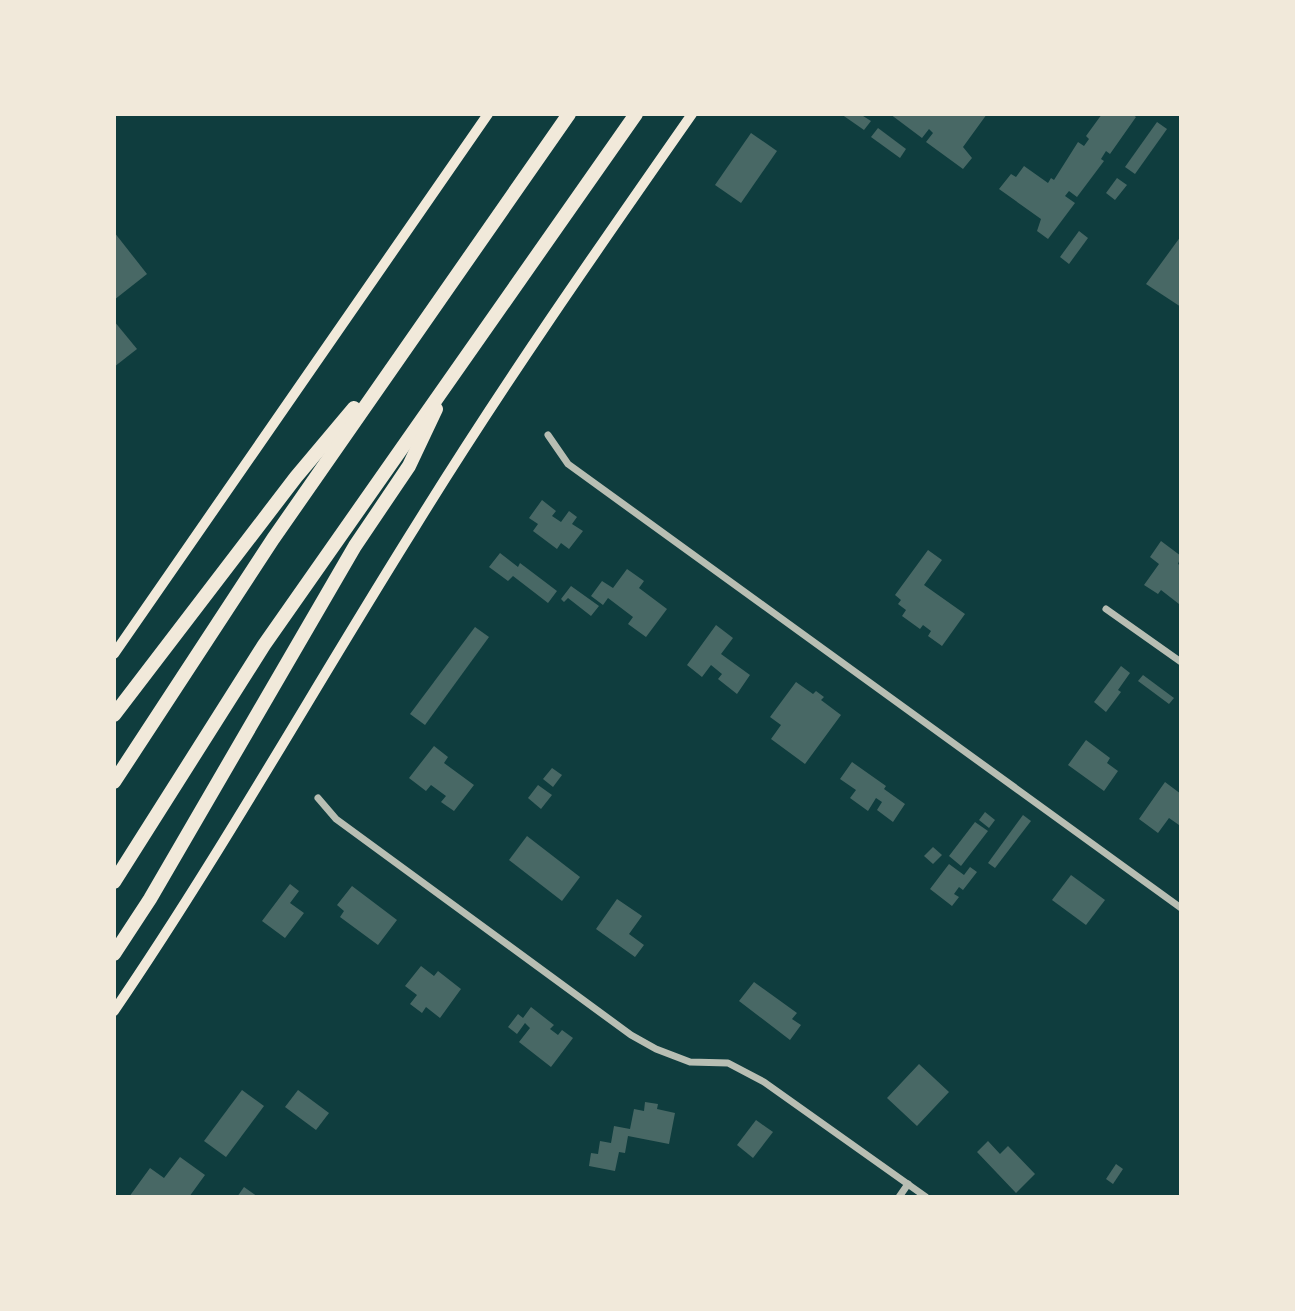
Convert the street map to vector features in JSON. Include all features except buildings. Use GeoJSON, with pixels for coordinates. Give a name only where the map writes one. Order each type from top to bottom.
{"type":"FeatureCollection","features":[{"type":"Feature","properties":{"kind":"highway"},"geometry":{"type":"LineString","coordinates":[[114,782],[273,539],[569,114]]}},
{"type":"Feature","properties":{"kind":"highway"},"geometry":{"type":"LineString","coordinates":[[114,882],[264,645],[636,114]]}},
{"type":"Feature","properties":{"kind":"highway"},"geometry":{"type":"LineString","coordinates":[[114,715],[296,477],[416,333]]}},
{"type":"Feature","properties":{"kind":"highway"},"geometry":{"type":"LineString","coordinates":[[114,954],[150,899],[355,546],[409,466],[453,373]]}},
{"type":"Feature","properties":{"kind":"main road"},"geometry":{"type":"LineString","coordinates":[[114,654],[488,114]]}},
{"type":"Feature","properties":{"kind":"main road"},"geometry":{"type":"LineString","coordinates":[[114,1011],[416,525],[520,365],[692,114]]}},
{"type":"Feature","properties":{"kind":"street"},"geometry":{"type":"LineString","coordinates":[[548,435],[568,464],[1181,908]]}},
{"type":"Feature","properties":{"kind":"street"},"geometry":{"type":"LineString","coordinates":[[1106,609],[1181,662]]}},
{"type":"Feature","properties":{"kind":"street"},"geometry":{"type":"LineString","coordinates":[[318,798],[336,819],[631,1035],[690,1062],[728,1063],[764,1082],[926,1197]]}},
{"type":"Feature","properties":{"kind":"street"},"geometry":{"type":"LineString","coordinates":[[899,1197],[908,1184]]}}]}
